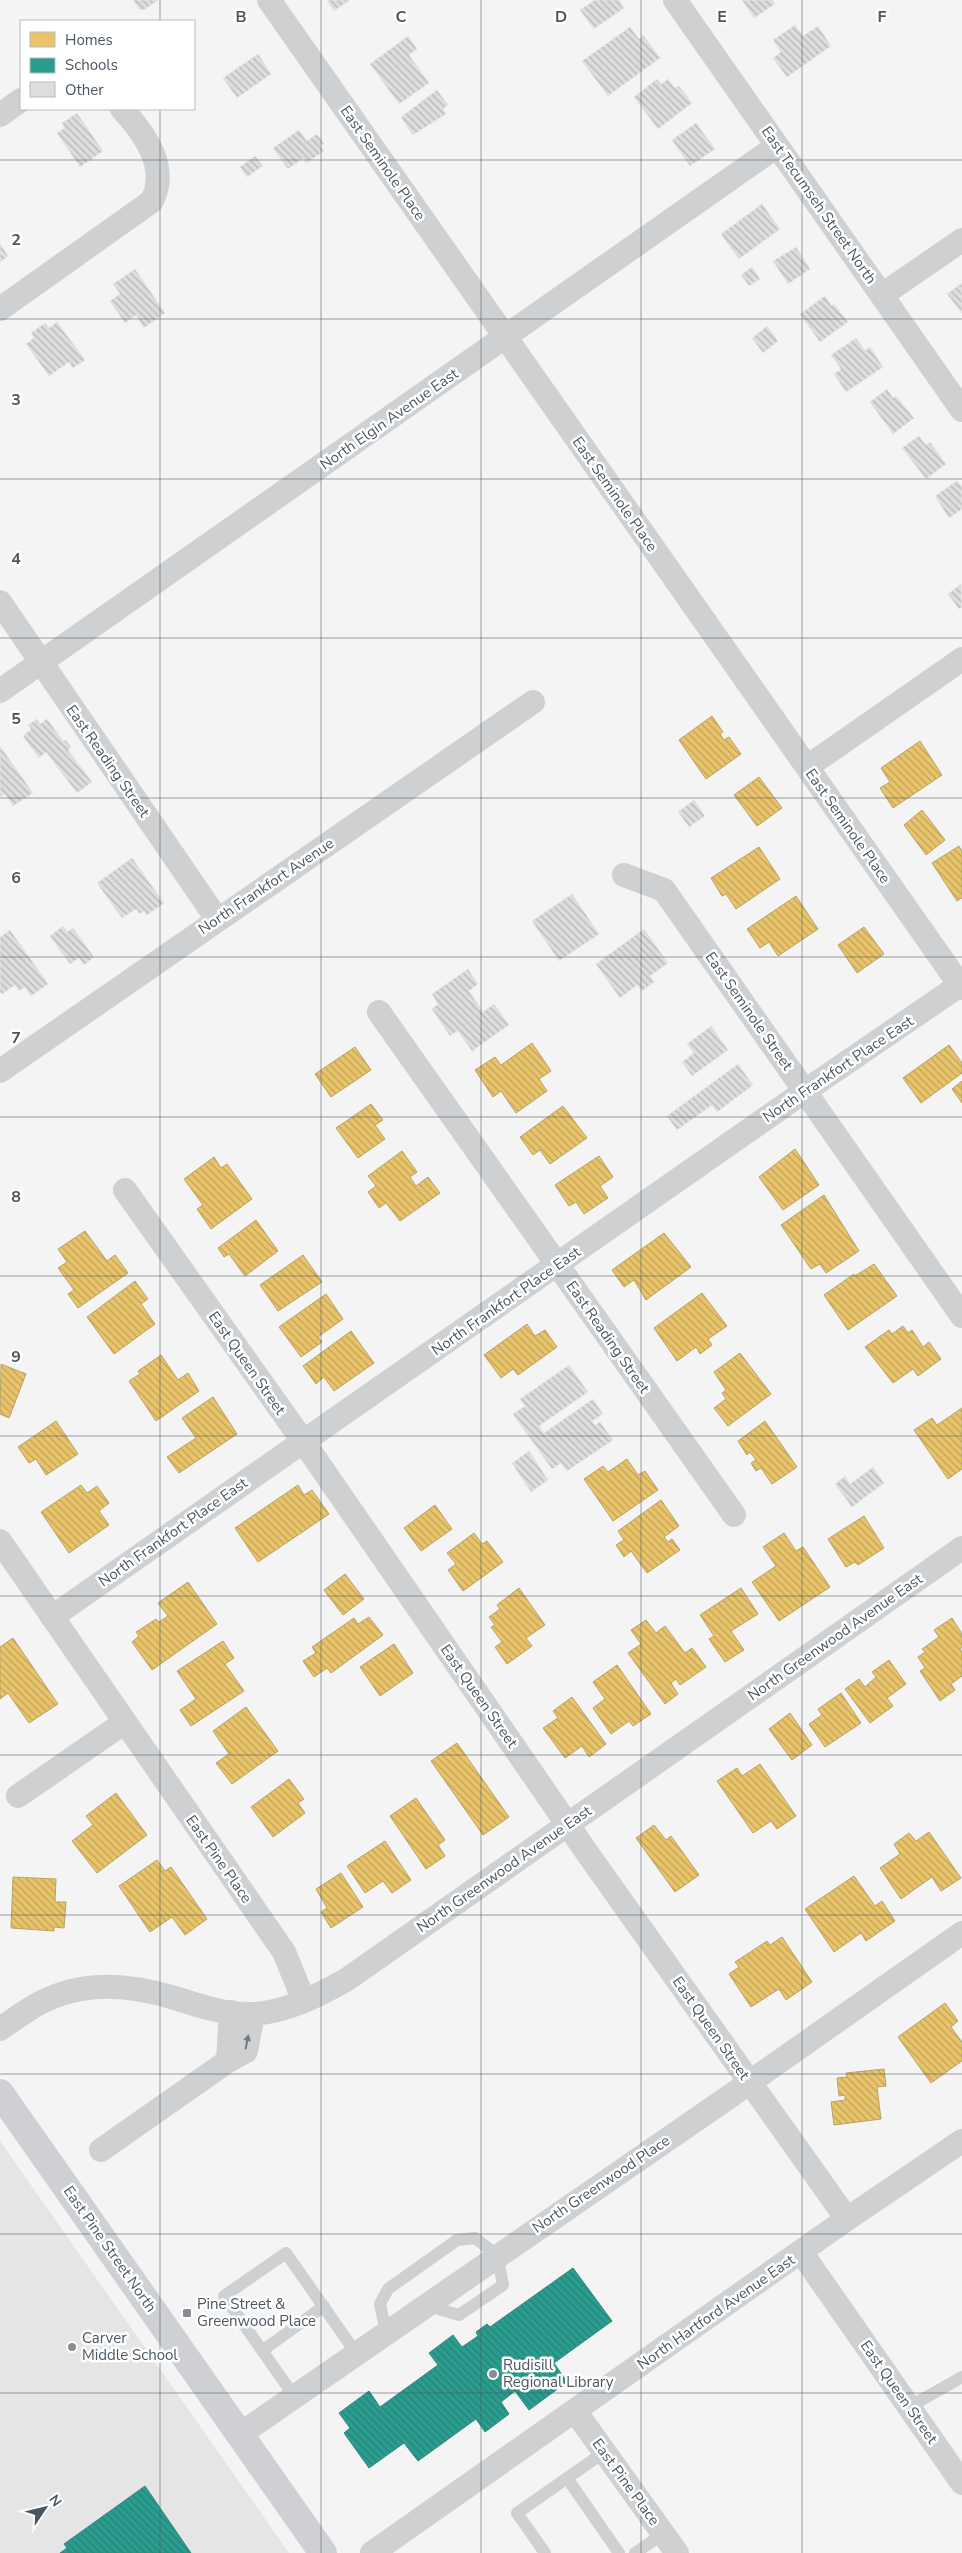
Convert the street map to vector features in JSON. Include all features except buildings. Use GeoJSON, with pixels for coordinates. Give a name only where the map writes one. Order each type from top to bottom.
{"type":"FeatureCollection","features":[{"type":"Feature","properties":{"kind":"main road","name":"East Pine Street North"},"geometry":{"type":"LineString","coordinates":[[0,2093],[322,2553]]}},
{"type":"Feature","properties":{"kind":"street","name":"East Seminole Place"},"geometry":{"type":"LineString","coordinates":[[269,0],[961,986]]}},
{"type":"Feature","properties":{"kind":"street","name":"East Tecumseh Street North"},"geometry":{"type":"LineString","coordinates":[[675,0],[962,410]]}},
{"type":"Feature","properties":{"kind":"street"},"geometry":{"type":"LineString","coordinates":[[0,309],[152,200],[159,187],[154,157],[148,142],[123,110]]}},
{"type":"Feature","properties":{"kind":"street","name":"North Elgin Avenue East"},"geometry":{"type":"LineString","coordinates":[[0,691],[777,146]]}},
{"type":"Feature","properties":{"kind":"street"},"geometry":{"type":"LineString","coordinates":[[882,295],[962,240]]}},
{"type":"Feature","properties":{"kind":"street","name":"East Reading Street"},"geometry":{"type":"LineString","coordinates":[[0,602],[217,919]]}},
{"type":"Feature","properties":{"kind":"street"},"geometry":{"type":"LineString","coordinates":[[807,767],[962,659]]}},
{"type":"Feature","properties":{"kind":"street","name":"North Frankfort Avenue"},"geometry":{"type":"LineString","coordinates":[[0,1070],[533,702]]}},
{"type":"Feature","properties":{"kind":"street","name":"East Seminole Street"},"geometry":{"type":"LineString","coordinates":[[624,874],[664,890],[962,1316]]}},
{"type":"Feature","properties":{"kind":"street","name":"North Frankfort Place East"},"geometry":{"type":"LineString","coordinates":[[52,1617],[805,1091],[961,986]]}},
{"type":"Feature","properties":{"kind":"street","name":"East Reading Street"},"geometry":{"type":"LineString","coordinates":[[379,1012],[734,1515]]}},
{"type":"Feature","properties":{"kind":"street","name":"East Queen Street"},"geometry":{"type":"LineString","coordinates":[[125,1190],[303,1441],[568,1824],[840,2210]]}},
{"type":"Feature","properties":{"kind":"street","name":"East Pine Place"},"geometry":{"type":"LineString","coordinates":[[0,1541],[284,1952],[304,2001]]}},
{"type":"Feature","properties":{"kind":"street","name":"North Greenwood Avenue East"},"geometry":{"type":"LineString","coordinates":[[0,2029],[37,2004],[60,1994],[95,1987],[116,1986],[145,1989],[193,2004],[242,2013],[276,2010],[304,2001],[346,1980],[962,1548]]}},
{"type":"Feature","properties":{"kind":"street"},"geometry":{"type":"LineString","coordinates":[[18,1796],[125,1722]]}},
{"type":"Feature","properties":{"kind":"street","name":"North Greenwood Place"},"geometry":{"type":"LineString","coordinates":[[239,2435],[497,2255],[749,2083],[962,1933]]}},
{"type":"Feature","properties":{"kind":"street"},"geometry":{"type":"LineString","coordinates":[[101,2150],[228,2060],[246,2051],[242,2013]]}},
{"type":"Feature","properties":{"kind":"street","name":"North Hartford Avenue East"},"geometry":{"type":"LineString","coordinates":[[372,2553],[801,2252],[840,2210],[962,2140]]}},
{"type":"Feature","properties":{"kind":"street","name":"East Queen Street"},"geometry":{"type":"LineString","coordinates":[[801,2252],[962,2483]]}},
{"type":"Feature","properties":{"kind":"street","name":"East Pine Place"},"geometry":{"type":"LineString","coordinates":[[575,2411],[603,2453],[677,2553]]}},
{"type":"Feature","properties":{"kind":"lane"},"geometry":{"type":"LineString","coordinates":[[386,2332],[380,2304],[388,2289],[457,2240],[476,2238],[497,2255]]}},
{"type":"Feature","properties":{"kind":"lane"},"geometry":{"type":"LineString","coordinates":[[294,2396],[224,2296],[286,2253],[356,2353]]}},
{"type":"Feature","properties":{"kind":"lane"},"geometry":{"type":"LineString","coordinates":[[262,2351],[324,2306]]}},
{"type":"Feature","properties":{"kind":"lane"},"geometry":{"type":"LineString","coordinates":[[909,2407],[962,2377]]}},
{"type":"Feature","properties":{"kind":"lane"},"geometry":{"type":"LineString","coordinates":[[545,2553],[517,2513],[603,2453]]}},
{"type":"Feature","properties":{"kind":"lane"},"geometry":{"type":"LineString","coordinates":[[567,2478],[619,2553]]}},
{"type":"Feature","properties":{"kind":"lane"},"geometry":{"type":"LineString","coordinates":[[635,2553],[663,2534]]}},
{"type":"Feature","properties":{"kind":"shaded area","name":"Carver Middle School"},"geometry":{"type":"Polygon","coordinates":[[[0,2141],[289,2553],[0,2553],[0,2141]]]}},
{"type":"Feature","properties":{"kind":"place","name":"Pine Street & Greenwood Place"},"geometry":{"type":"Point","coordinates":[187,2313]}},
{"type":"Feature","properties":{"kind":"place","name":"Carver Middle School"},"geometry":{"type":"Point","coordinates":[72,2347]}},
{"type":"Feature","properties":{"kind":"place","name":"Rudisill Regional Library"},"geometry":{"type":"Point","coordinates":[493,2374]}}]}
